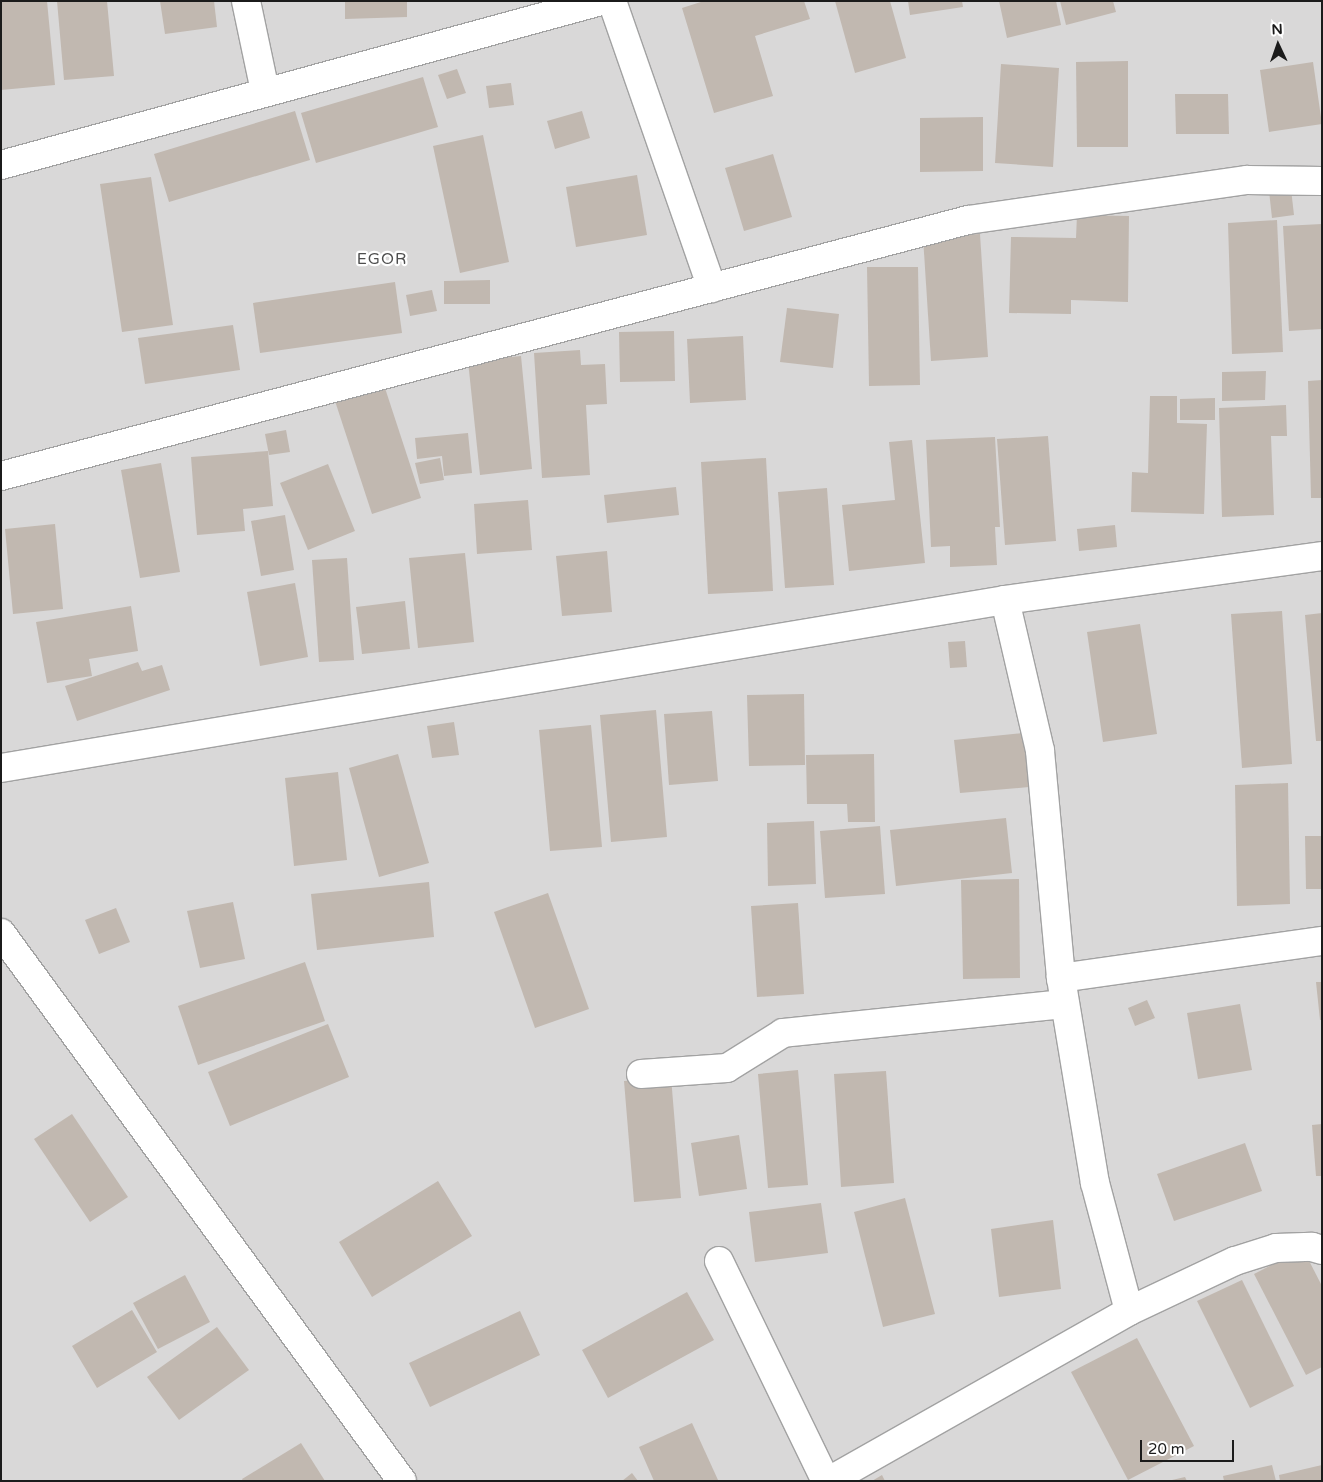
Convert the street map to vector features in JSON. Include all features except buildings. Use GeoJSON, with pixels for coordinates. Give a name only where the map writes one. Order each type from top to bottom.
{"type":"FeatureCollection","features":[{"type":"Feature","properties":{"kind":"street"},"geometry":{"type":"LineString","coordinates":[[246,1],[265,91]]}},
{"type":"Feature","properties":{"kind":"street"},"geometry":{"type":"LineString","coordinates":[[1,165],[265,91],[601,1]]}},
{"type":"Feature","properties":{"kind":"street"},"geometry":{"type":"LineString","coordinates":[[612,1],[712,288]]}},
{"type":"Feature","properties":{"kind":"street"},"geometry":{"type":"LineString","coordinates":[[1,476],[968,220],[1247,180],[1322,181]]}},
{"type":"Feature","properties":{"kind":"street"},"geometry":{"type":"LineString","coordinates":[[1,768],[1005,600],[1322,556]]}},
{"type":"Feature","properties":{"kind":"street"},"geometry":{"type":"LineString","coordinates":[[1005,600],[1040,751],[1063,991],[1095,1183],[1129,1311]]}},
{"type":"Feature","properties":{"kind":"street"},"geometry":{"type":"LineString","coordinates":[[1,934],[402,1481]]}},
{"type":"Feature","properties":{"kind":"street"},"geometry":{"type":"LineString","coordinates":[[641,1074],[727,1068],[783,1033],[1063,991],[1322,941]]}},
{"type":"Feature","properties":{"kind":"street"},"geometry":{"type":"LineString","coordinates":[[719,1261],[828,1481],[1129,1311],[1235,1261],[1276,1248],[1312,1247],[1322,1250]]}},
{"type":"Feature","properties":{"kind":"shaded area"},"geometry":{"type":"Polygon","coordinates":[[[1,1],[1322,1],[1322,1481],[1,1481],[1,1]]]}},
{"type":"Feature","properties":{"kind":"district","name":"EGOR"},"geometry":{"type":"Point","coordinates":[382,259]}}]}
